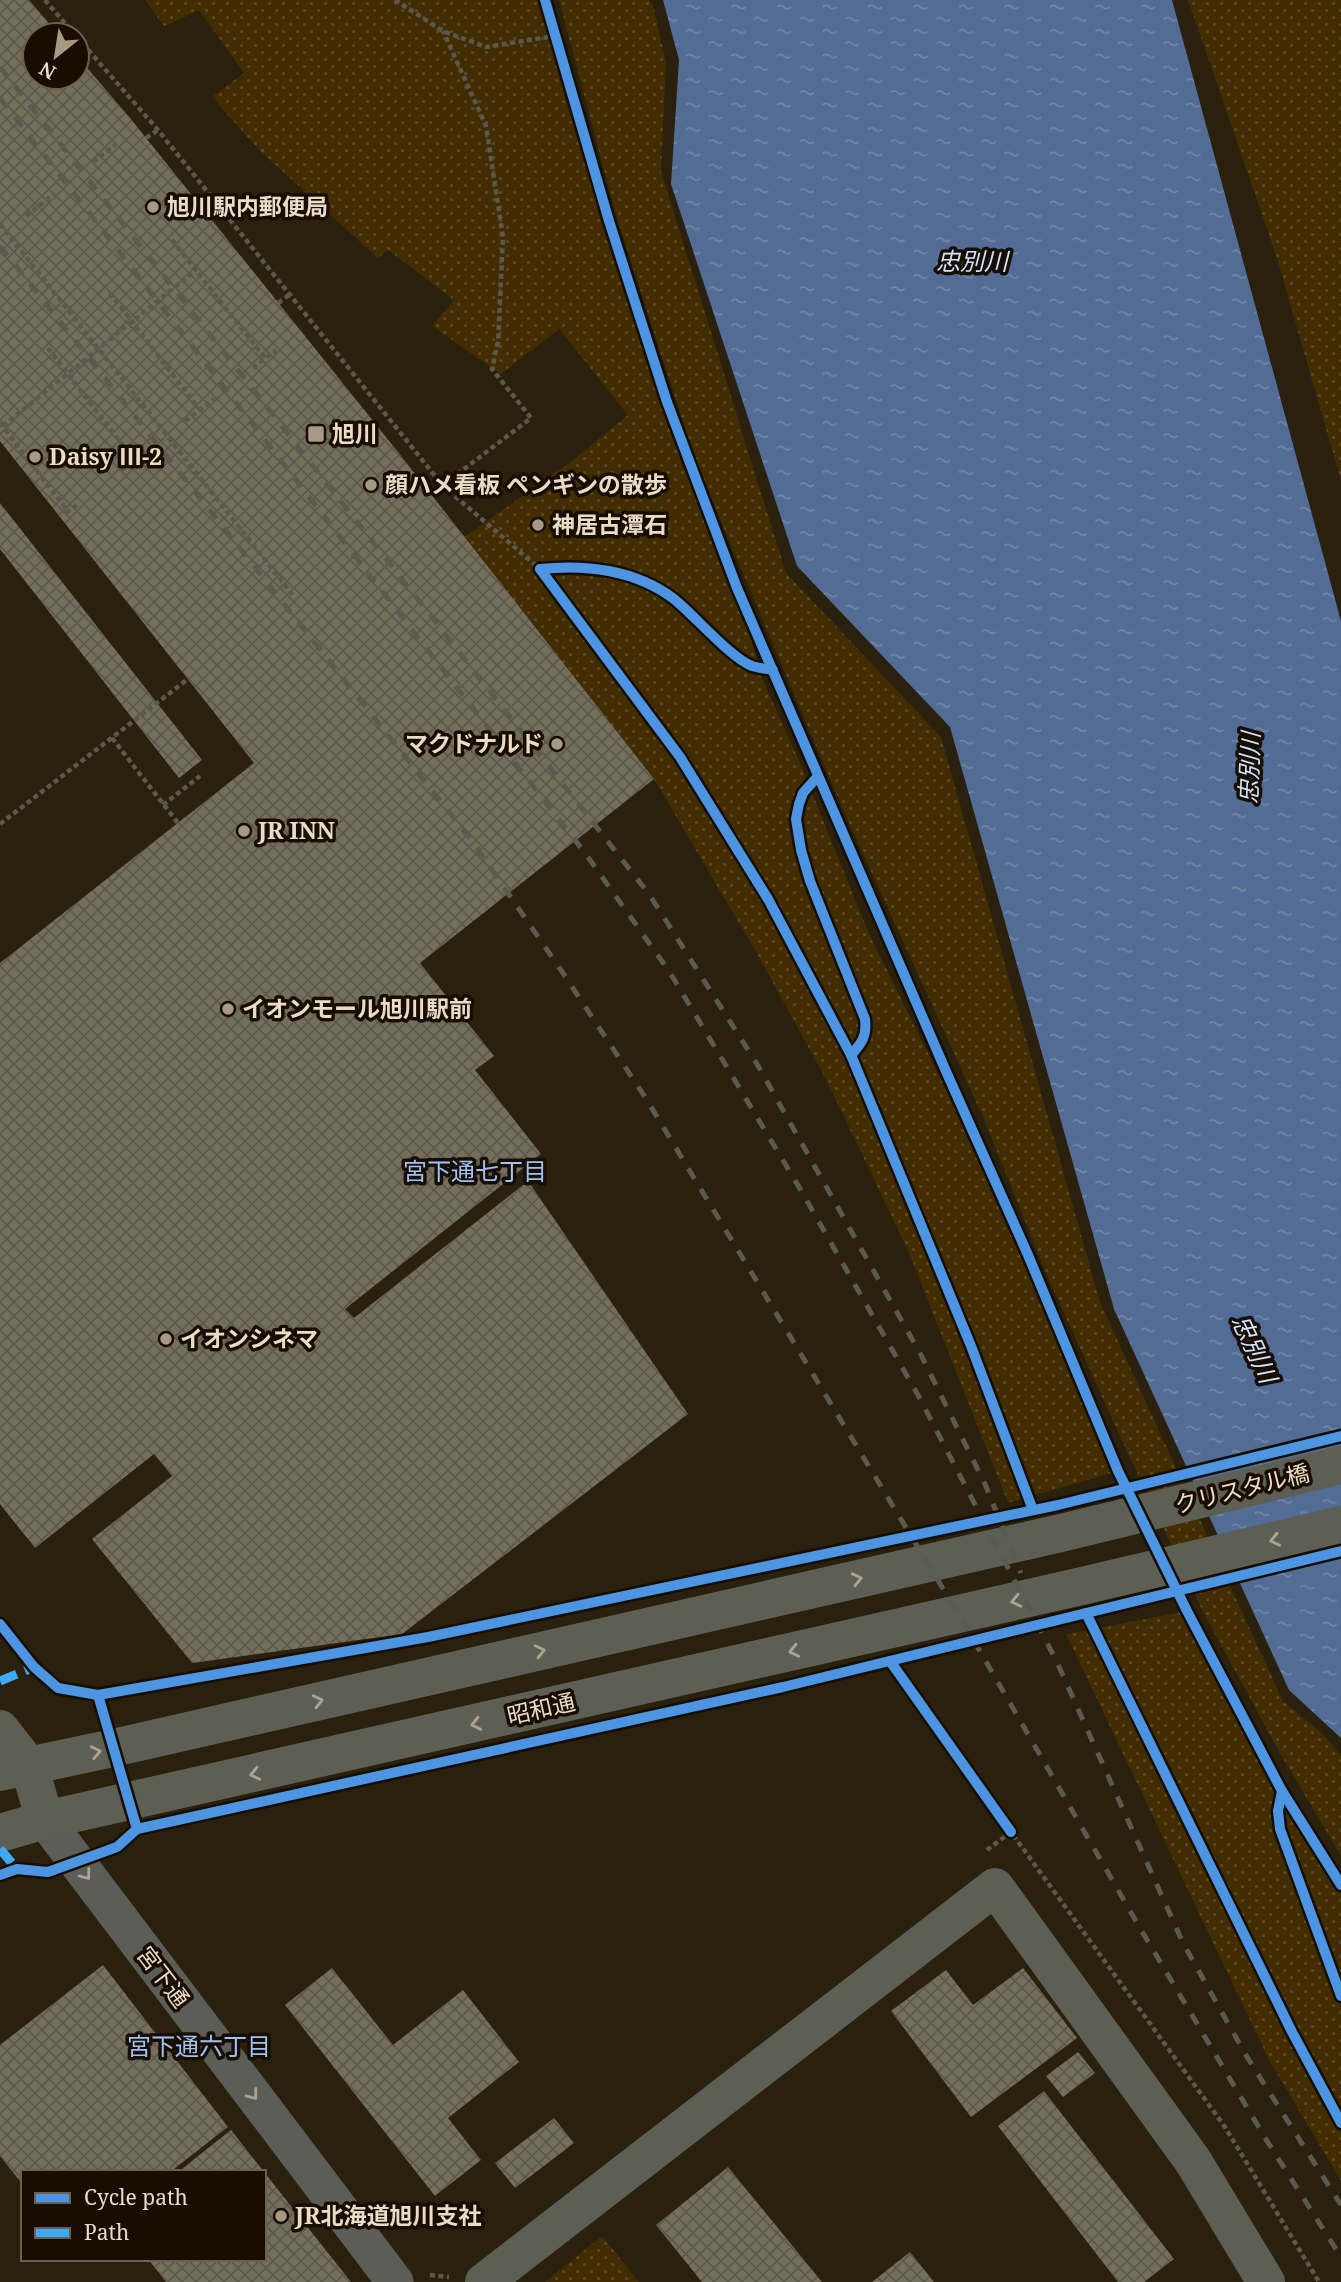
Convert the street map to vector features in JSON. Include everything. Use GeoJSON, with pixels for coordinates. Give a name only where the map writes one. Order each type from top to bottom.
{"type":"FeatureCollection","features":[{"type":"Feature","properties":{"kind":"street","name":"クリスタル橋"},"geometry":{"type":"LineString","coordinates":[[15,1769],[1060,1533],[1341,1465]]}},
{"type":"Feature","properties":{"kind":"street","name":"昭和通"},"geometry":{"type":"LineString","coordinates":[[0,1833],[45,1820],[1341,1525]]}},
{"type":"Feature","properties":{"kind":"street","name":"宮下通"},"geometry":{"type":"LineString","coordinates":[[0,1729],[15,1769],[45,1820],[409,2278]]}},
{"type":"Feature","properties":{"kind":"street"},"geometry":{"type":"LineString","coordinates":[[468,2280],[995,1887],[1193,2161],[1266,2282]]}},
{"type":"Feature","properties":{"kind":"path"},"geometry":{"type":"LineString","coordinates":[[45,0],[63,21]]}},
{"type":"Feature","properties":{"kind":"path"},"geometry":{"type":"LineString","coordinates":[[395,0],[443,31],[486,47],[554,36]]}},
{"type":"Feature","properties":{"kind":"path"},"geometry":{"type":"LineString","coordinates":[[551,24],[558,49]]}},
{"type":"Feature","properties":{"kind":"path"},"geometry":{"type":"LineString","coordinates":[[430,495],[531,418],[492,369],[498,342],[503,237],[486,126],[443,31]]}},
{"type":"Feature","properties":{"kind":"path"},"geometry":{"type":"LineString","coordinates":[[91,53],[158,130],[443,486],[546,568],[549,580]]}},
{"type":"Feature","properties":{"kind":"path"},"geometry":{"type":"LineString","coordinates":[[146,138],[158,130]]}},
{"type":"Feature","properties":{"kind":"path"},"geometry":{"type":"LineString","coordinates":[[93,162],[115,145]]}},
{"type":"Feature","properties":{"kind":"path"},"geometry":{"type":"LineString","coordinates":[[26,216],[54,194]]}},
{"type":"Feature","properties":{"kind":"path"},"geometry":{"type":"LineString","coordinates":[[0,223],[295,598]]}},
{"type":"Feature","properties":{"kind":"path"},"geometry":{"type":"LineString","coordinates":[[172,240],[265,358]]}},
{"type":"Feature","properties":{"kind":"path"},"geometry":{"type":"LineString","coordinates":[[78,504],[67,512],[1,425],[196,270]]}},
{"type":"Feature","properties":{"kind":"path"},"geometry":{"type":"LineString","coordinates":[[110,293],[200,409]]}},
{"type":"Feature","properties":{"kind":"path"},"geometry":{"type":"LineString","coordinates":[[278,303],[289,295]]}},
{"type":"Feature","properties":{"kind":"path"},"geometry":{"type":"LineString","coordinates":[[48,348],[134,460]]}},
{"type":"Feature","properties":{"kind":"path"},"geometry":{"type":"LineString","coordinates":[[253,368],[275,351]]}},
{"type":"Feature","properties":{"kind":"path"},"geometry":{"type":"LineString","coordinates":[[185,421],[214,398]]}},
{"type":"Feature","properties":{"kind":"path"},"geometry":{"type":"LineString","coordinates":[[121,470],[146,451]]}},
{"type":"Feature","properties":{"kind":"path"},"geometry":{"type":"LineString","coordinates":[[0,824],[188,679]]}},
{"type":"Feature","properties":{"kind":"path"},"geometry":{"type":"LineString","coordinates":[[112,738],[178,823]]}},
{"type":"Feature","properties":{"kind":"path"},"geometry":{"type":"LineString","coordinates":[[163,805],[200,776]]}},
{"type":"Feature","properties":{"kind":"path"},"geometry":{"type":"LineString","coordinates":[[978,1857],[1010,1832],[1225,2127],[1319,2282]]}},
{"type":"Feature","properties":{"kind":"path"},"geometry":{"type":"LineString","coordinates":[[409,2278],[468,2280]]}},
{"type":"Feature","properties":{"kind":"shaded area"},"geometry":{"type":"Polygon","coordinates":[[[145,0],[545,0],[609,221],[667,402],[737,588],[762,678],[800,763],[869,934],[1028,1255],[1118,1471],[1008,1503],[910,1255],[827,1081],[755,950],[654,779],[463,538],[568,464],[628,415],[559,329],[501,374],[432,326],[454,300],[388,250],[378,258],[260,151],[212,97],[244,73],[199,10],[164,26],[145,0]]]}},
{"type":"Feature","properties":{"kind":"shaded area"},"geometry":{"type":"Polygon","coordinates":[[[559,0],[649,0],[653,6],[666,61],[661,171],[786,573],[941,737],[1100,1302],[1283,1701],[1322,1733],[1341,1755],[1341,1856],[1281,1755],[1204,1614],[1125,1447],[1048,1278],[983,1117],[845,814],[697,465],[616,215],[559,0]]]}},
{"type":"Feature","properties":{"kind":"shaded area"},"geometry":{"type":"Polygon","coordinates":[[[1188,0],[1341,0],[1341,481],[1277,258],[1188,0]]]}},
{"type":"Feature","properties":{"kind":"shaded area"},"geometry":{"type":"Polygon","coordinates":[[[1187,1611],[1282,1791],[1341,1885],[1341,2181],[1269,2060],[1066,1634],[1187,1611]]]}},
{"type":"Feature","properties":{"kind":"shaded area"},"geometry":{"type":"Polygon","coordinates":[[[602,2236],[639,2282],[545,2282],[602,2236]]]}},
{"type":"Feature","properties":{"kind":"water","name":"忠別川"},"geometry":{"type":"Polygon","coordinates":[[[663,0],[1172,0],[1341,621],[1341,1738],[1289,1690],[1114,1309],[950,727],[797,566],[671,184],[679,60],[663,0]]]}},
{"type":"Feature","properties":{"kind":"building"},"geometry":{"type":"Polygon","coordinates":[[[0,0],[29,0],[47,21],[21,21],[21,91],[91,91],[91,72],[398,452],[654,779],[420,963],[494,1056],[475,1070],[541,1154],[345,1309],[354,1318],[528,1181],[688,1414],[402,1634],[192,1663],[92,1539],[172,1476],[154,1454],[35,1548],[0,1504],[0,963],[254,763],[0,441],[0,0]]]}},
{"type":"Feature","properties":{"kind":"building"},"geometry":{"type":"Polygon","coordinates":[[[0,503],[202,760],[179,778],[0,549],[0,503]]]}},
{"type":"Feature","properties":{"kind":"building"},"geometry":{"type":"Polygon","coordinates":[[[103,1965],[228,2127],[173,2170],[21,2170],[21,2182],[0,2156],[0,2045],[103,1965]]]}},
{"type":"Feature","properties":{"kind":"building"},"geometry":{"type":"Polygon","coordinates":[[[332,1968],[393,2045],[463,1990],[519,2062],[448,2118],[481,2160],[435,2196],[285,2005],[332,1968]]]}},
{"type":"Feature","properties":{"kind":"building"},"geometry":{"type":"Polygon","coordinates":[[[1023,1968],[1077,2038],[971,2117],[891,2011],[946,1970],[973,2005],[1023,1968]]]}},
{"type":"Feature","properties":{"kind":"building"},"geometry":{"type":"Polygon","coordinates":[[[1078,2052],[1095,2073],[1063,2097],[1046,2076],[1078,2052]]]}},
{"type":"Feature","properties":{"kind":"building"},"geometry":{"type":"Polygon","coordinates":[[[1044,2091],[1174,2259],[1144,2282],[1118,2282],[998,2126],[1044,2091]]]}},
{"type":"Feature","properties":{"kind":"building"},"geometry":{"type":"Polygon","coordinates":[[[554,2118],[574,2143],[515,2188],[495,2163],[554,2118]]]}},
{"type":"Feature","properties":{"kind":"building","name":"JR北海道旭川支社"},"geometry":{"type":"Polygon","coordinates":[[[231,2130],[262,2170],[181,2170],[231,2130]]]}},
{"type":"Feature","properties":{"kind":"building"},"geometry":{"type":"Polygon","coordinates":[[[728,2167],[822,2282],[702,2282],[656,2225],[728,2167]]]}},
{"type":"Feature","properties":{"kind":"building","name":"JR北海道旭川支社"},"geometry":{"type":"Polygon","coordinates":[[[266,2175],[351,2282],[166,2282],[150,2261],[266,2261],[266,2175]]]}},
{"type":"Feature","properties":{"kind":"building"},"geometry":{"type":"Polygon","coordinates":[[[910,2252],[934,2282],[872,2282],[910,2252]]]}},
{"type":"Feature","properties":{"kind":"railway"},"geometry":{"type":"LineString","coordinates":[[0,67],[649,894],[757,1064],[921,1355],[985,1484],[1021,1573]]}},
{"type":"Feature","properties":{"kind":"railway"},"geometry":{"type":"LineString","coordinates":[[0,98],[585,853],[669,971],[799,1187],[918,1395],[1056,1660],[1183,1943],[1247,2057],[1341,2205]]}},
{"type":"Feature","properties":{"kind":"railway"},"geometry":{"type":"LineString","coordinates":[[0,246],[472,841],[563,973],[645,1097],[962,1620],[1140,1928],[1267,2141],[1341,2257]]}},
{"type":"Feature","properties":{"kind":"marked path"},"geometry":{"type":"LineString","coordinates":[[0,1681],[34,1667]]}},
{"type":"Feature","properties":{"kind":"marked path"},"geometry":{"type":"LineString","coordinates":[[0,1849],[17,1869]]}},
{"type":"Feature","properties":{"kind":"cycle path"},"geometry":{"type":"LineString","coordinates":[[545,0],[609,221],[667,402],[737,588],[1028,1255],[1118,1471],[1187,1611],[1282,1791],[1341,1885]]}},
{"type":"Feature","properties":{"kind":"cycle path"},"geometry":{"type":"LineString","coordinates":[[540,569],[680,757],[768,899],[851,1055],[971,1346],[1033,1510]]}},
{"type":"Feature","properties":{"kind":"cycle path"},"geometry":{"type":"LineString","coordinates":[[540,569],[593,569],[644,581],[674,599],[723,646],[743,661],[752,666],[773,670]]}},
{"type":"Feature","properties":{"kind":"cycle path"},"geometry":{"type":"LineString","coordinates":[[818,776],[803,793],[796,819],[810,881],[865,1019],[863,1039],[851,1055]]}},
{"type":"Feature","properties":{"kind":"cycle path"},"geometry":{"type":"LineString","coordinates":[[0,1624],[34,1667],[58,1688],[98,1695],[428,1637],[1058,1505],[1341,1436]]}},
{"type":"Feature","properties":{"kind":"cycle path"},"geometry":{"type":"LineString","coordinates":[[0,1875],[17,1869],[48,1872],[117,1847],[137,1829],[783,1687],[1341,1551]]}},
{"type":"Feature","properties":{"kind":"cycle path"},"geometry":{"type":"LineString","coordinates":[[1086,1613],[1292,2032],[1341,2123]]}},
{"type":"Feature","properties":{"kind":"cycle path"},"geometry":{"type":"LineString","coordinates":[[890,1661],[1011,1832]]}},
{"type":"Feature","properties":{"kind":"cycle path"},"geometry":{"type":"LineString","coordinates":[[98,1695],[137,1829]]}},
{"type":"Feature","properties":{"kind":"cycle path"},"geometry":{"type":"LineString","coordinates":[[1282,1791],[1278,1811],[1280,1829],[1341,1996]]}},
{"type":"Feature","properties":{"kind":"place","name":"旭川駅内郵便局"},"geometry":{"type":"Point","coordinates":[153,207]}},
{"type":"Feature","properties":{"kind":"place","name":"旭川"},"geometry":{"type":"Point","coordinates":[316,434]}},
{"type":"Feature","properties":{"kind":"place","name":"Daisy Ⅲ-2"},"geometry":{"type":"Point","coordinates":[35,457]}},
{"type":"Feature","properties":{"kind":"place","name":"顔ハメ看板 ペンギンの散歩"},"geometry":{"type":"Point","coordinates":[371,485]}},
{"type":"Feature","properties":{"kind":"place","name":"神居古潭石"},"geometry":{"type":"Point","coordinates":[538,525]}},
{"type":"Feature","properties":{"kind":"place","name":"マクドナルド"},"geometry":{"type":"Point","coordinates":[557,744]}},
{"type":"Feature","properties":{"kind":"place","name":"JR INN"},"geometry":{"type":"Point","coordinates":[244,831]}},
{"type":"Feature","properties":{"kind":"place","name":"イオンモール旭川駅前"},"geometry":{"type":"Point","coordinates":[228,1009]}},
{"type":"Feature","properties":{"kind":"place","name":"イオンシネマ"},"geometry":{"type":"Point","coordinates":[166,1339]}},
{"type":"Feature","properties":{"kind":"place","name":"JR北海道旭川支社"},"geometry":{"type":"Point","coordinates":[281,2216]}},
{"type":"Feature","properties":{"kind":"district","name":"宮下通七丁目"},"geometry":{"type":"Point","coordinates":[475,1172]}},
{"type":"Feature","properties":{"kind":"district","name":"宮下通六丁目"},"geometry":{"type":"Point","coordinates":[199,2047]}}]}
